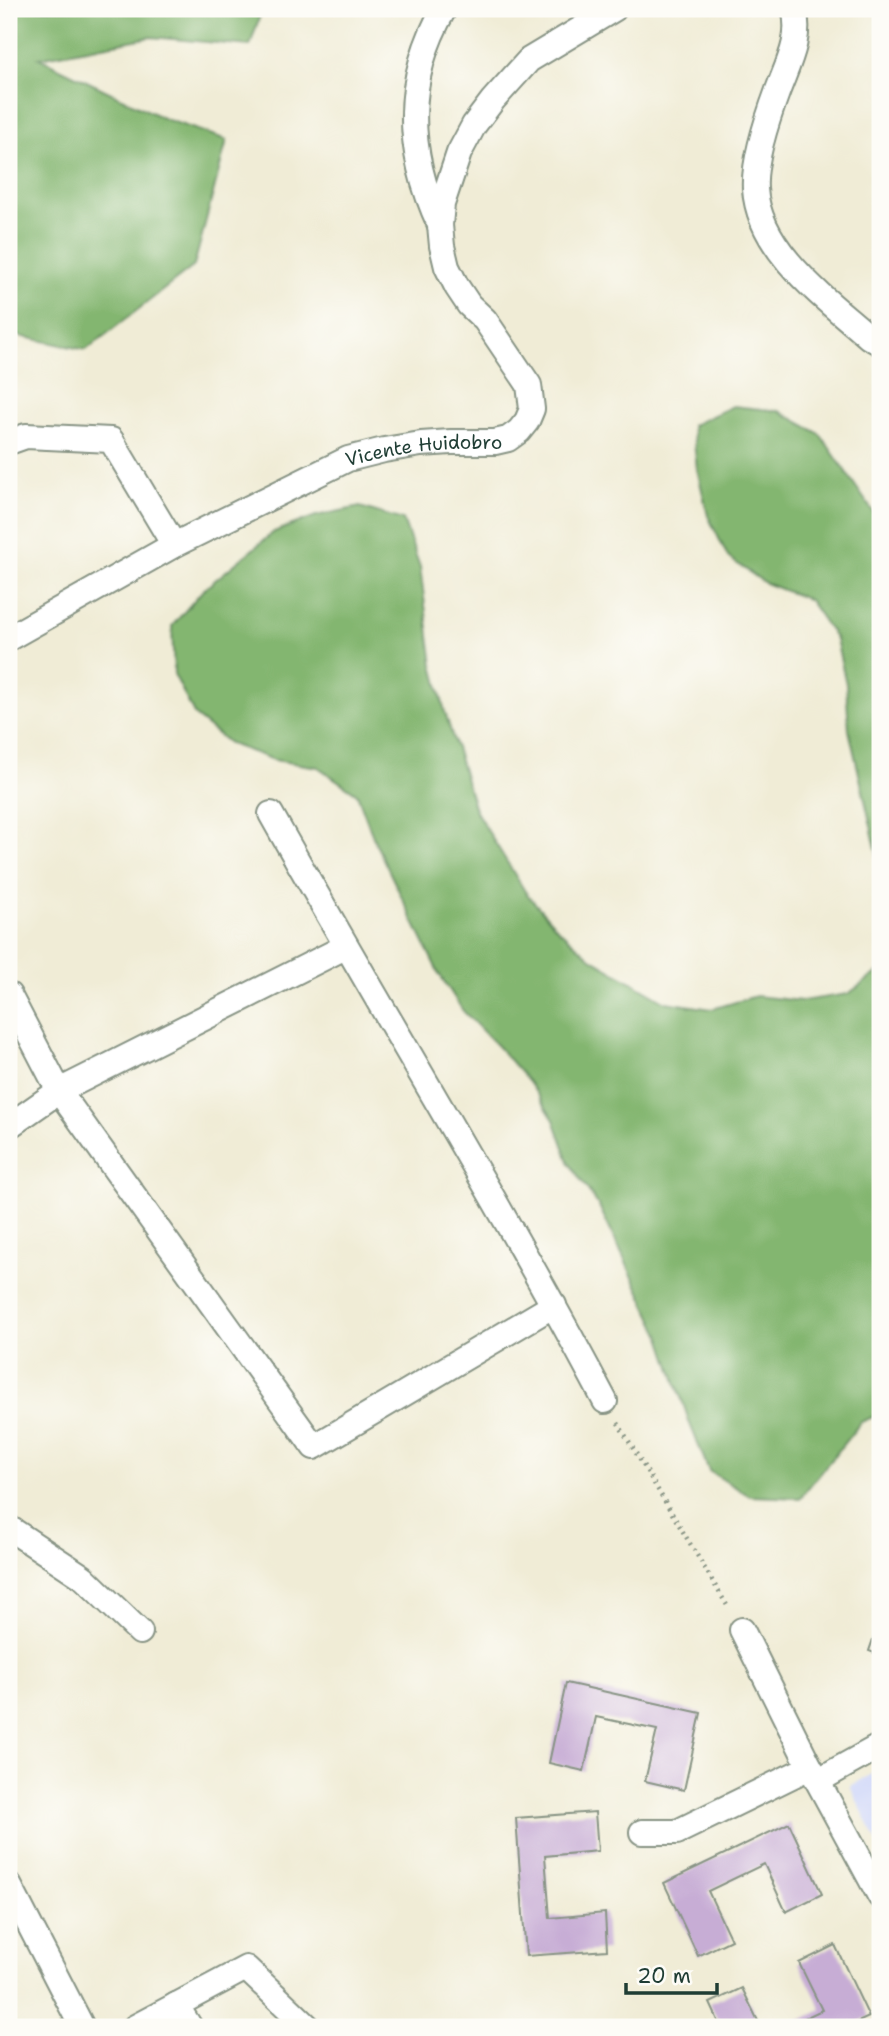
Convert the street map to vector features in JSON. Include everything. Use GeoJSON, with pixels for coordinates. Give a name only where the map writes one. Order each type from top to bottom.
{"type":"FeatureCollection","features":[{"type":"Feature","properties":{"kind":"street"},"geometry":{"type":"LineString","coordinates":[[440,225],[420,173],[414,146],[413,118],[421,62],[430,35],[444,9]]}},
{"type":"Feature","properties":{"kind":"street","name":"Vicente Huidobro"},"geometry":{"type":"LineString","coordinates":[[9,638],[174,545],[348,459],[421,444],[495,442],[508,439],[519,431],[532,409],[529,385],[485,320],[457,287],[447,267],[440,225],[442,204],[459,153],[474,125],[493,100],[529,60],[614,9]]}},
{"type":"Feature","properties":{"kind":"street"},"geometry":{"type":"LineString","coordinates":[[794,9],[798,26],[796,41],[759,154],[755,180],[758,206],[767,228],[792,267],[869,337],[880,343]]}},
{"type":"Feature","properties":{"kind":"street"},"geometry":{"type":"LineString","coordinates":[[9,442],[26,436],[111,440],[174,545]]}},
{"type":"Feature","properties":{"kind":"street"},"geometry":{"type":"LineString","coordinates":[[271,814],[345,947],[554,1305],[605,1401]]}},
{"type":"Feature","properties":{"kind":"street"},"geometry":{"type":"LineString","coordinates":[[9,1126],[59,1091],[345,947]]}},
{"type":"Feature","properties":{"kind":"street"},"geometry":{"type":"LineString","coordinates":[[9,995],[59,1091],[314,1447],[554,1305]]}},
{"type":"Feature","properties":{"kind":"street"},"geometry":{"type":"LineString","coordinates":[[9,1528],[83,1577],[140,1632]]}},
{"type":"Feature","properties":{"kind":"street"},"geometry":{"type":"LineString","coordinates":[[742,1630],[880,1896]]}},
{"type":"Feature","properties":{"kind":"street"},"geometry":{"type":"LineString","coordinates":[[642,1832],[677,1832],[880,1746]]}},
{"type":"Feature","properties":{"kind":"street"},"geometry":{"type":"LineString","coordinates":[[9,1885],[82,2027]]}},
{"type":"Feature","properties":{"kind":"street"},"geometry":{"type":"LineString","coordinates":[[135,2027],[246,1968],[308,2027]]}},
{"type":"Feature","properties":{"kind":"street"},"geometry":{"type":"LineString","coordinates":[[176,2005],[190,2027]]}},
{"type":"Feature","properties":{"kind":"path"},"geometry":{"type":"LineString","coordinates":[[605,1401],[742,1630]]}},
{"type":"Feature","properties":{"kind":"shaded area"},"geometry":{"type":"Polygon","coordinates":[[[880,1770],[880,1848],[850,1786],[880,1770]]]}},
{"type":"Feature","properties":{"kind":"green space"},"geometry":{"type":"Polygon","coordinates":[[[9,9],[262,9],[250,46],[151,37],[39,58],[165,119],[227,140],[194,266],[86,350],[9,334],[9,9]]]}},
{"type":"Feature","properties":{"kind":"green space"},"geometry":{"type":"Polygon","coordinates":[[[733,406],[779,411],[820,434],[880,522],[880,866],[849,730],[846,684],[836,639],[809,600],[765,583],[728,557],[708,516],[697,469],[692,425],[733,406]]]}},
{"type":"Feature","properties":{"kind":"green space"},"geometry":{"type":"Polygon","coordinates":[[[360,507],[403,520],[420,567],[433,665],[475,810],[526,893],[557,928],[591,958],[666,1002],[712,1009],[756,996],[802,1001],[848,994],[880,971],[880,1414],[861,1422],[800,1498],[750,1496],[709,1471],[660,1334],[599,1206],[570,1164],[554,1120],[529,1082],[463,1011],[438,972],[375,842],[357,794],[318,767],[274,760],[230,744],[195,716],[174,674],[172,626],[202,591],[274,532],[316,516],[360,507]]]}},
{"type":"Feature","properties":{"kind":"building"},"geometry":{"type":"Polygon","coordinates":[[[880,1619],[880,1655],[869,1651],[880,1619]]]}},
{"type":"Feature","properties":{"kind":"building"},"geometry":{"type":"Polygon","coordinates":[[[566,1683],[701,1713],[684,1790],[645,1781],[657,1730],[596,1717],[584,1771],[549,1763],[566,1683]]]}},
{"type":"Feature","properties":{"kind":"building"},"geometry":{"type":"Polygon","coordinates":[[[595,1812],[598,1851],[545,1856],[550,1918],[605,1913],[607,1950],[526,1956],[516,1818],[595,1812]]]}},
{"type":"Feature","properties":{"kind":"building"},"geometry":{"type":"Polygon","coordinates":[[[789,1823],[822,1894],[786,1912],[764,1864],[708,1891],[731,1940],[698,1956],[664,1883],[789,1823]]]}},
{"type":"Feature","properties":{"kind":"building"},"geometry":{"type":"Polygon","coordinates":[[[835,1945],[869,2017],[847,2027],[785,2027],[822,2010],[799,1963],[835,1945]]]}},
{"type":"Feature","properties":{"kind":"building"},"geometry":{"type":"Polygon","coordinates":[[[742,1988],[761,2027],[721,2027],[710,2003],[742,1988]]]}}]}
